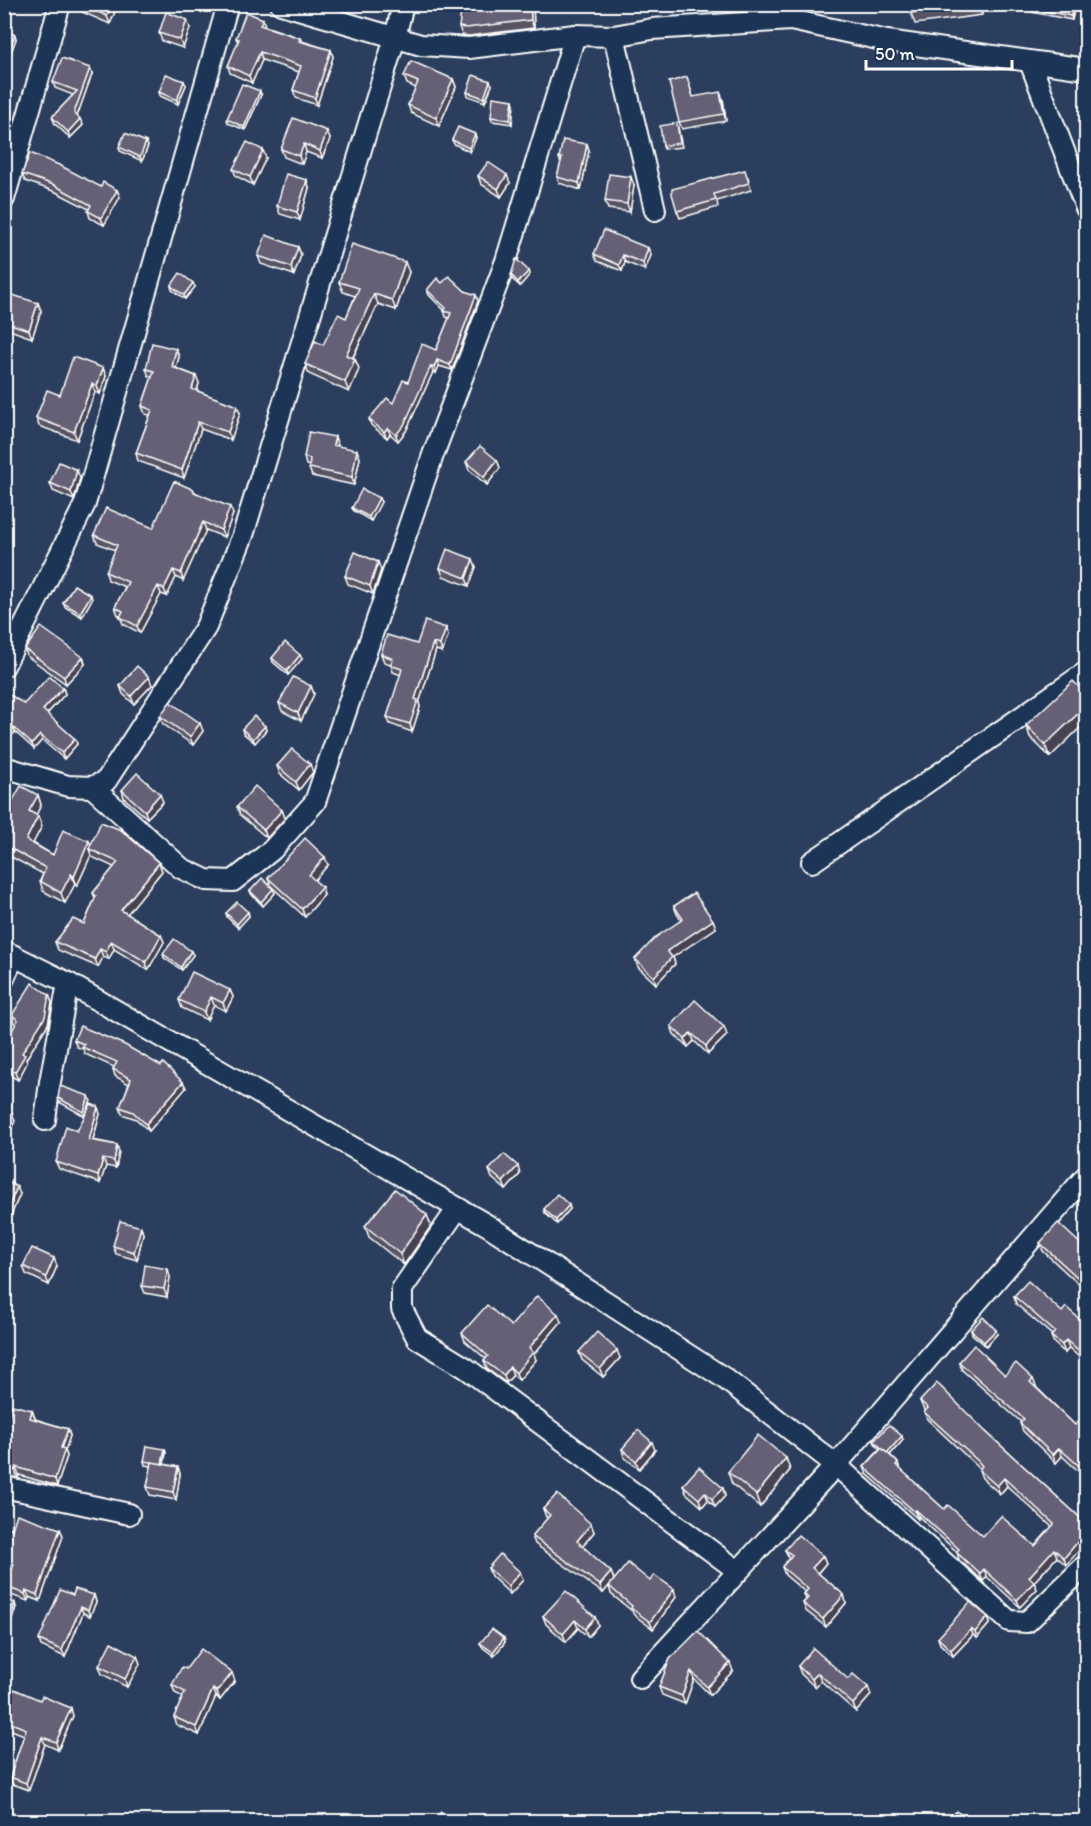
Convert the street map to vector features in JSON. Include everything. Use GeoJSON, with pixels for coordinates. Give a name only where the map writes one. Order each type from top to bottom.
{"type":"FeatureCollection","features":[{"type":"Feature","properties":{"kind":"street"},"geometry":{"type":"LineString","coordinates":[[4,199],[60,4]]}},
{"type":"Feature","properties":{"kind":"street"},"geometry":{"type":"LineString","coordinates":[[4,666],[85,504],[228,4]]}},
{"type":"Feature","properties":{"kind":"street"},"geometry":{"type":"LineString","coordinates":[[281,4],[421,45],[470,48],[576,35],[614,36],[652,28],[791,20],[887,41],[1086,69]]}},
{"type":"Feature","properties":{"kind":"street"},"geometry":{"type":"LineString","coordinates":[[4,767],[68,786],[92,787],[106,781],[206,627],[243,535],[395,38],[403,4]]}},
{"type":"Feature","properties":{"kind":"street"},"geometry":{"type":"LineString","coordinates":[[92,787],[182,868],[206,880],[233,881],[272,850],[315,802],[433,456],[506,261],[576,35]]}},
{"type":"Feature","properties":{"kind":"street"},"geometry":{"type":"LineString","coordinates":[[614,36],[655,210]]}},
{"type":"Feature","properties":{"kind":"street"},"geometry":{"type":"LineString","coordinates":[[1030,62],[1086,208]]}},
{"type":"Feature","properties":{"kind":"street"},"geometry":{"type":"LineString","coordinates":[[812,862],[1086,672]]}},
{"type":"Feature","properties":{"kind":"street"},"geometry":{"type":"LineString","coordinates":[[4,978],[9,954],[68,983],[497,1231],[724,1378],[836,1465],[1009,1621],[1027,1622],[1086,1565]]}},
{"type":"Feature","properties":{"kind":"street"},"geometry":{"type":"LineString","coordinates":[[45,1120],[68,983]]}},
{"type":"Feature","properties":{"kind":"street"},"geometry":{"type":"LineString","coordinates":[[640,1678],[836,1465],[1086,1176]]}},
{"type":"Feature","properties":{"kind":"street"},"geometry":{"type":"LineString","coordinates":[[458,1208],[402,1289],[402,1309],[417,1338],[466,1368],[738,1571]]}},
{"type":"Feature","properties":{"kind":"street"},"geometry":{"type":"LineString","coordinates":[[4,1486],[129,1514]]}},
{"type":"Feature","properties":{"kind":"building"},"geometry":{"type":"Polygon","coordinates":[[[80,4],[112,4],[107,16],[80,4]]]}},
{"type":"Feature","properties":{"kind":"building"},"geometry":{"type":"Polygon","coordinates":[[[462,4],[530,4],[531,20],[459,27],[462,4]]]}},
{"type":"Feature","properties":{"kind":"building"},"geometry":{"type":"Polygon","coordinates":[[[909,4],[970,4],[911,13],[909,4]]]}},
{"type":"Feature","properties":{"kind":"building"},"geometry":{"type":"Polygon","coordinates":[[[1031,4],[1073,4],[1071,16],[1030,8],[1031,4]]]}},
{"type":"Feature","properties":{"kind":"building"},"geometry":{"type":"Polygon","coordinates":[[[166,12],[187,20],[180,40],[159,33],[166,12]]]}},
{"type":"Feature","properties":{"kind":"building"},"geometry":{"type":"Polygon","coordinates":[[[246,12],[263,19],[260,25],[300,38],[299,41],[331,50],[315,98],[293,90],[301,66],[260,52],[249,76],[228,66],[239,39],[236,38],[246,12]]]}},
{"type":"Feature","properties":{"kind":"building"},"geometry":{"type":"Polygon","coordinates":[[[4,30],[15,35],[8,51],[4,49],[4,30]]]}},
{"type":"Feature","properties":{"kind":"building"},"geometry":{"type":"Polygon","coordinates":[[[62,58],[90,68],[74,113],[80,119],[68,132],[52,117],[77,91],[53,82],[62,58]]]}},
{"type":"Feature","properties":{"kind":"building"},"geometry":{"type":"Polygon","coordinates":[[[411,61],[453,79],[436,118],[408,105],[418,82],[404,76],[411,61]]]}},
{"type":"Feature","properties":{"kind":"building"},"geometry":{"type":"Polygon","coordinates":[[[166,74],[184,81],[177,100],[159,92],[166,74]]]}},
{"type":"Feature","properties":{"kind":"building"},"geometry":{"type":"Polygon","coordinates":[[[473,75],[490,81],[484,98],[467,92],[473,75]]]}},
{"type":"Feature","properties":{"kind":"building"},"geometry":{"type":"Polygon","coordinates":[[[687,77],[693,97],[720,92],[724,114],[679,122],[669,82],[687,77]]]}},
{"type":"Feature","properties":{"kind":"building"},"geometry":{"type":"Polygon","coordinates":[[[242,84],[260,91],[244,127],[227,119],[242,84]]]}},
{"type":"Feature","properties":{"kind":"building"},"geometry":{"type":"Polygon","coordinates":[[[493,97],[513,100],[510,120],[491,117],[493,97]]]}},
{"type":"Feature","properties":{"kind":"building"},"geometry":{"type":"Polygon","coordinates":[[[293,118],[327,131],[320,151],[304,144],[299,156],[281,149],[293,118]]]}},
{"type":"Feature","properties":{"kind":"building"},"geometry":{"type":"Polygon","coordinates":[[[677,123],[680,143],[663,146],[660,126],[677,123]]]}},
{"type":"Feature","properties":{"kind":"building"},"geometry":{"type":"Polygon","coordinates":[[[458,127],[475,134],[469,148],[452,140],[458,127]]]}},
{"type":"Feature","properties":{"kind":"building"},"geometry":{"type":"Polygon","coordinates":[[[125,133],[146,142],[140,157],[119,147],[125,133]]]}},
{"type":"Feature","properties":{"kind":"building"},"geometry":{"type":"Polygon","coordinates":[[[563,140],[587,144],[579,183],[557,177],[562,158],[559,158],[563,140]]]}},
{"type":"Feature","properties":{"kind":"building"},"geometry":{"type":"Polygon","coordinates":[[[247,142],[263,150],[250,177],[233,169],[247,142]]]}},
{"type":"Feature","properties":{"kind":"building"},"geometry":{"type":"Polygon","coordinates":[[[30,153],[101,187],[103,182],[117,190],[101,218],[88,211],[91,205],[54,185],[22,174],[30,153]]]}},
{"type":"Feature","properties":{"kind":"building"},"geometry":{"type":"Polygon","coordinates":[[[488,162],[507,175],[498,189],[478,176],[488,162]]]}},
{"type":"Feature","properties":{"kind":"building"},"geometry":{"type":"Polygon","coordinates":[[[745,170],[749,183],[714,194],[716,200],[677,211],[672,189],[745,170]]]}},
{"type":"Feature","properties":{"kind":"building"},"geometry":{"type":"Polygon","coordinates":[[[286,174],[307,180],[297,212],[277,206],[286,174]]]}},
{"type":"Feature","properties":{"kind":"building"},"geometry":{"type":"Polygon","coordinates":[[[609,174],[631,177],[627,204],[605,201],[609,174]]]}},
{"type":"Feature","properties":{"kind":"building"},"geometry":{"type":"Polygon","coordinates":[[[604,230],[648,248],[643,263],[623,255],[619,265],[594,254],[604,230]]]}},
{"type":"Feature","properties":{"kind":"building"},"geometry":{"type":"Polygon","coordinates":[[[266,235],[298,247],[291,267],[258,256],[266,235]]]}},
{"type":"Feature","properties":{"kind":"building"},"geometry":{"type":"Polygon","coordinates":[[[352,244],[405,262],[392,300],[374,294],[346,355],[355,359],[345,382],[305,364],[315,341],[323,345],[338,314],[346,318],[359,288],[339,282],[352,244]]]}},
{"type":"Feature","properties":{"kind":"building"},"geometry":{"type":"Polygon","coordinates":[[[516,259],[529,271],[518,282],[511,275],[516,259]]]}},
{"type":"Feature","properties":{"kind":"building"},"geometry":{"type":"Polygon","coordinates":[[[180,273],[193,283],[184,295],[171,286],[180,273]]]}},
{"type":"Feature","properties":{"kind":"building"},"geometry":{"type":"Polygon","coordinates":[[[449,276],[465,291],[476,295],[450,365],[437,360],[434,367],[431,366],[404,425],[396,435],[388,428],[384,432],[369,419],[387,398],[393,403],[403,380],[408,382],[422,344],[436,350],[451,313],[444,311],[446,308],[427,290],[437,278],[442,283],[449,276]]]}},
{"type":"Feature","properties":{"kind":"building"},"geometry":{"type":"Polygon","coordinates":[[[6,293],[38,303],[29,330],[4,322],[6,293]]]}},
{"type":"Feature","properties":{"kind":"building"},"geometry":{"type":"Polygon","coordinates":[[[152,343],[176,349],[172,367],[196,376],[192,389],[237,406],[228,432],[198,422],[182,470],[136,453],[152,410],[142,406],[154,371],[146,369],[152,343]]]}},
{"type":"Feature","properties":{"kind":"building"},"geometry":{"type":"Polygon","coordinates":[[[73,357],[103,368],[97,386],[92,384],[74,432],[36,418],[47,390],[60,395],[73,357]]]}},
{"type":"Feature","properties":{"kind":"building"},"geometry":{"type":"Polygon","coordinates":[[[309,432],[335,437],[333,445],[357,450],[352,477],[309,468],[310,459],[304,457],[309,432]]]}},
{"type":"Feature","properties":{"kind":"building"},"geometry":{"type":"Polygon","coordinates":[[[480,446],[497,460],[484,477],[466,462],[480,446]]]}},
{"type":"Feature","properties":{"kind":"building"},"geometry":{"type":"Polygon","coordinates":[[[59,462],[77,470],[71,492],[50,483],[59,462]]]}},
{"type":"Feature","properties":{"kind":"building"},"geometry":{"type":"Polygon","coordinates":[[[174,481],[230,507],[221,530],[203,522],[181,573],[173,570],[164,589],[158,586],[137,626],[120,617],[123,611],[115,607],[128,582],[106,572],[117,545],[94,535],[106,508],[153,528],[174,481]]]}},
{"type":"Feature","properties":{"kind":"building"},"geometry":{"type":"Polygon","coordinates":[[[362,489],[379,498],[369,517],[352,508],[362,489]]]}},
{"type":"Feature","properties":{"kind":"building"},"geometry":{"type":"Polygon","coordinates":[[[447,549],[473,559],[466,578],[440,568],[447,549]]]}},
{"type":"Feature","properties":{"kind":"building"},"geometry":{"type":"Polygon","coordinates":[[[355,552],[378,562],[370,586],[345,576],[355,552]]]}},
{"type":"Feature","properties":{"kind":"building"},"geometry":{"type":"Polygon","coordinates":[[[74,585],[91,595],[80,613],[63,603],[74,585]]]}},
{"type":"Feature","properties":{"kind":"building"},"geometry":{"type":"Polygon","coordinates":[[[425,621],[446,628],[440,645],[433,643],[415,699],[418,700],[410,724],[387,717],[402,669],[390,665],[393,659],[381,654],[387,635],[417,644],[425,621]]]}},
{"type":"Feature","properties":{"kind":"building"},"geometry":{"type":"Polygon","coordinates":[[[41,627],[83,657],[64,677],[25,649],[41,627]]]}},
{"type":"Feature","properties":{"kind":"building"},"geometry":{"type":"Polygon","coordinates":[[[285,642],[300,655],[287,671],[272,658],[285,642]]]}},
{"type":"Feature","properties":{"kind":"building"},"geometry":{"type":"Polygon","coordinates":[[[137,666],[149,677],[131,696],[120,686],[137,666]]]}},
{"type":"Feature","properties":{"kind":"building"},"geometry":{"type":"Polygon","coordinates":[[[49,676],[63,688],[43,710],[75,739],[62,753],[40,735],[32,744],[13,727],[4,737],[4,691],[24,704],[49,676]]]}},
{"type":"Feature","properties":{"kind":"building"},"geometry":{"type":"Polygon","coordinates":[[[293,677],[311,686],[298,713],[279,703],[293,677]]]}},
{"type":"Feature","properties":{"kind":"building"},"geometry":{"type":"Polygon","coordinates":[[[1073,681],[1086,694],[1086,706],[1045,745],[1026,725],[1073,681]]]}},
{"type":"Feature","properties":{"kind":"building"},"geometry":{"type":"Polygon","coordinates":[[[170,702],[200,723],[190,737],[160,716],[170,702]]]}},
{"type":"Feature","properties":{"kind":"building"},"geometry":{"type":"Polygon","coordinates":[[[254,716],[265,726],[253,739],[242,729],[254,716]]]}},
{"type":"Feature","properties":{"kind":"building"},"geometry":{"type":"Polygon","coordinates":[[[292,749],[310,764],[296,782],[277,766],[292,749]]]}},
{"type":"Feature","properties":{"kind":"building"},"geometry":{"type":"Polygon","coordinates":[[[137,773],[160,794],[145,811],[122,790],[137,773]]]}},
{"type":"Feature","properties":{"kind":"building"},"geometry":{"type":"Polygon","coordinates":[[[21,786],[38,795],[29,811],[38,816],[26,840],[53,855],[63,830],[89,841],[74,877],[71,874],[61,893],[40,881],[46,868],[4,845],[4,816],[21,786]]]}},
{"type":"Feature","properties":{"kind":"building"},"geometry":{"type":"Polygon","coordinates":[[[255,786],[282,810],[264,830],[237,807],[255,786]]]}},
{"type":"Feature","properties":{"kind":"building"},"geometry":{"type":"Polygon","coordinates":[[[101,822],[121,830],[159,863],[121,910],[161,935],[146,962],[111,941],[106,952],[100,949],[95,959],[55,942],[73,919],[84,924],[96,896],[93,893],[118,862],[89,849],[101,822]]]}},
{"type":"Feature","properties":{"kind":"building"},"geometry":{"type":"Polygon","coordinates":[[[305,838],[325,857],[309,875],[322,887],[302,909],[268,878],[305,838]]]}},
{"type":"Feature","properties":{"kind":"building"},"geometry":{"type":"Polygon","coordinates":[[[262,878],[273,889],[261,902],[250,891],[262,878]]]}},
{"type":"Feature","properties":{"kind":"building"},"geometry":{"type":"Polygon","coordinates":[[[694,893],[713,920],[667,951],[672,957],[654,977],[635,959],[656,937],[683,919],[674,906],[694,893]]]}},
{"type":"Feature","properties":{"kind":"building"},"geometry":{"type":"Polygon","coordinates":[[[237,902],[248,912],[237,924],[226,913],[237,902]]]}},
{"type":"Feature","properties":{"kind":"building"},"geometry":{"type":"Polygon","coordinates":[[[174,939],[191,951],[181,967],[163,954],[174,939]]]}},
{"type":"Feature","properties":{"kind":"building"},"geometry":{"type":"Polygon","coordinates":[[[192,972],[230,990],[223,1003],[211,997],[204,1012],[179,1000],[192,972]]]}},
{"type":"Feature","properties":{"kind":"building"},"geometry":{"type":"Polygon","coordinates":[[[32,983],[49,995],[45,1017],[22,1053],[25,1055],[15,1072],[4,1066],[4,1045],[18,1020],[12,1015],[32,983]]]}},
{"type":"Feature","properties":{"kind":"building"},"geometry":{"type":"Polygon","coordinates":[[[695,1000],[724,1027],[706,1046],[691,1033],[685,1039],[671,1026],[695,1000]]]}},
{"type":"Feature","properties":{"kind":"building"},"geometry":{"type":"Polygon","coordinates":[[[80,1026],[125,1045],[161,1066],[163,1063],[183,1082],[146,1124],[133,1112],[120,1107],[131,1079],[113,1069],[117,1062],[82,1047],[84,1044],[74,1040],[80,1026]]]}},
{"type":"Feature","properties":{"kind":"building"},"geometry":{"type":"Polygon","coordinates":[[[60,1086],[89,1096],[84,1112],[58,1098],[60,1086]]]}},
{"type":"Feature","properties":{"kind":"building"},"geometry":{"type":"Polygon","coordinates":[[[4,1097],[9,1099],[4,1108],[4,1097]]]}},
{"type":"Feature","properties":{"kind":"building"},"geometry":{"type":"Polygon","coordinates":[[[91,1104],[98,1107],[89,1140],[117,1145],[114,1161],[103,1159],[98,1176],[56,1162],[66,1126],[77,1131],[91,1104]]]}},
{"type":"Feature","properties":{"kind":"building"},"geometry":{"type":"Polygon","coordinates":[[[4,1110],[12,1113],[4,1131],[4,1110]]]}},
{"type":"Feature","properties":{"kind":"building"},"geometry":{"type":"Polygon","coordinates":[[[504,1154],[518,1166],[503,1182],[489,1170],[504,1154]]]}},
{"type":"Feature","properties":{"kind":"building"},"geometry":{"type":"Polygon","coordinates":[[[4,1180],[17,1187],[6,1212],[4,1211],[4,1180]]]}},
{"type":"Feature","properties":{"kind":"building"},"geometry":{"type":"Polygon","coordinates":[[[395,1189],[427,1215],[400,1254],[365,1226],[395,1189]]]}},
{"type":"Feature","properties":{"kind":"building"},"geometry":{"type":"Polygon","coordinates":[[[557,1194],[569,1205],[556,1220],[544,1209],[557,1194]]]}},
{"type":"Feature","properties":{"kind":"building"},"geometry":{"type":"Polygon","coordinates":[[[120,1221],[141,1227],[134,1252],[113,1246],[120,1221]]]}},
{"type":"Feature","properties":{"kind":"building"},"geometry":{"type":"Polygon","coordinates":[[[1058,1223],[1086,1249],[1086,1285],[1040,1243],[1058,1223]]]}},
{"type":"Feature","properties":{"kind":"building"},"geometry":{"type":"Polygon","coordinates":[[[32,1248],[54,1258],[46,1277],[23,1266],[32,1248]]]}},
{"type":"Feature","properties":{"kind":"building"},"geometry":{"type":"Polygon","coordinates":[[[145,1265],[168,1269],[164,1289],[142,1286],[145,1265]]]}},
{"type":"Feature","properties":{"kind":"building"},"geometry":{"type":"Polygon","coordinates":[[[1028,1281],[1062,1312],[1066,1307],[1086,1325],[1086,1358],[1066,1340],[1062,1345],[1051,1336],[1055,1332],[1014,1296],[1028,1281]]]}},
{"type":"Feature","properties":{"kind":"building"},"geometry":{"type":"Polygon","coordinates":[[[537,1296],[558,1314],[529,1348],[533,1352],[516,1373],[510,1367],[504,1375],[484,1361],[488,1356],[462,1333],[487,1305],[511,1326],[537,1296]]]}},
{"type":"Feature","properties":{"kind":"building"},"geometry":{"type":"Polygon","coordinates":[[[983,1317],[996,1330],[984,1342],[971,1330],[983,1317]]]}},
{"type":"Feature","properties":{"kind":"building"},"geometry":{"type":"Polygon","coordinates":[[[597,1332],[617,1350],[600,1369],[579,1352],[597,1332]]]}},
{"type":"Feature","properties":{"kind":"building"},"geometry":{"type":"Polygon","coordinates":[[[974,1345],[1005,1375],[1016,1363],[1033,1379],[1030,1382],[1075,1425],[1079,1421],[1086,1428],[1086,1472],[1059,1448],[1053,1455],[1020,1423],[1024,1419],[959,1362],[974,1345]]]}},
{"type":"Feature","properties":{"kind":"building"},"geometry":{"type":"Polygon","coordinates":[[[937,1383],[986,1432],[1086,1523],[1086,1532],[1064,1558],[1054,1549],[1029,1577],[1034,1582],[1017,1600],[984,1569],[980,1574],[956,1552],[959,1549],[864,1467],[882,1448],[898,1463],[896,1465],[944,1509],[948,1505],[983,1536],[1001,1516],[1035,1546],[1054,1524],[1004,1478],[997,1486],[979,1470],[982,1466],[978,1461],[924,1412],[928,1408],[920,1401],[937,1383]]]}},
{"type":"Feature","properties":{"kind":"building"},"geometry":{"type":"Polygon","coordinates":[[[12,1405],[32,1410],[30,1418],[68,1429],[61,1448],[65,1449],[55,1479],[16,1467],[15,1470],[4,1468],[4,1432],[12,1405]]]}},
{"type":"Feature","properties":{"kind":"building"},"geometry":{"type":"Polygon","coordinates":[[[889,1425],[902,1436],[887,1453],[874,1441],[889,1425]]]}},
{"type":"Feature","properties":{"kind":"building"},"geometry":{"type":"Polygon","coordinates":[[[638,1430],[652,1442],[636,1461],[622,1449],[638,1430]]]}},
{"type":"Feature","properties":{"kind":"building"},"geometry":{"type":"Polygon","coordinates":[[[758,1435],[786,1458],[756,1495],[728,1472],[758,1435]]]}},
{"type":"Feature","properties":{"kind":"building"},"geometry":{"type":"Polygon","coordinates":[[[147,1446],[165,1449],[162,1464],[144,1461],[147,1446]]]}},
{"type":"Feature","properties":{"kind":"building"},"geometry":{"type":"Polygon","coordinates":[[[152,1462],[178,1467],[173,1492],[147,1487],[152,1462]]]}},
{"type":"Feature","properties":{"kind":"building"},"geometry":{"type":"Polygon","coordinates":[[[699,1467],[723,1488],[712,1499],[705,1492],[699,1499],[683,1485],[699,1467]]]}},
{"type":"Feature","properties":{"kind":"building"},"geometry":{"type":"Polygon","coordinates":[[[557,1494],[591,1524],[577,1541],[611,1572],[600,1585],[532,1536],[550,1515],[543,1509],[557,1494]]]}},
{"type":"Feature","properties":{"kind":"building"},"geometry":{"type":"Polygon","coordinates":[[[17,1514],[60,1529],[37,1595],[26,1590],[25,1594],[6,1587],[14,1564],[4,1561],[4,1525],[12,1529],[17,1514]]]}},
{"type":"Feature","properties":{"kind":"building"},"geometry":{"type":"Polygon","coordinates":[[[798,1535],[823,1556],[812,1568],[844,1595],[823,1619],[803,1603],[808,1598],[804,1594],[808,1589],[782,1567],[792,1555],[785,1550],[798,1535]]]}},
{"type":"Feature","properties":{"kind":"building"},"geometry":{"type":"Polygon","coordinates":[[[500,1554],[520,1572],[508,1586],[488,1568],[500,1554]]]}},
{"type":"Feature","properties":{"kind":"building"},"geometry":{"type":"Polygon","coordinates":[[[628,1563],[650,1581],[654,1575],[674,1589],[650,1622],[631,1608],[632,1606],[609,1586],[628,1563]]]}},
{"type":"Feature","properties":{"kind":"building"},"geometry":{"type":"Polygon","coordinates":[[[75,1589],[94,1595],[88,1610],[81,1607],[62,1650],[39,1640],[60,1590],[73,1595],[75,1589]]]}},
{"type":"Feature","properties":{"kind":"building"},"geometry":{"type":"Polygon","coordinates":[[[566,1591],[595,1617],[585,1629],[575,1620],[563,1634],[543,1616],[566,1591]]]}},
{"type":"Feature","properties":{"kind":"building"},"geometry":{"type":"Polygon","coordinates":[[[4,1599],[15,1603],[8,1624],[4,1623],[4,1599]]]}},
{"type":"Feature","properties":{"kind":"building"},"geometry":{"type":"Polygon","coordinates":[[[970,1602],[988,1617],[975,1632],[971,1629],[951,1650],[938,1638],[970,1602]]]}},
{"type":"Feature","properties":{"kind":"building"},"geometry":{"type":"Polygon","coordinates":[[[492,1629],[504,1638],[493,1652],[480,1643],[492,1629]]]}},
{"type":"Feature","properties":{"kind":"building"},"geometry":{"type":"Polygon","coordinates":[[[698,1631],[730,1663],[707,1687],[691,1671],[682,1696],[659,1687],[670,1659],[698,1631]]]}},
{"type":"Feature","properties":{"kind":"building"},"geometry":{"type":"Polygon","coordinates":[[[111,1642],[137,1656],[125,1679],[99,1666],[111,1642]]]}},
{"type":"Feature","properties":{"kind":"building"},"geometry":{"type":"Polygon","coordinates":[[[813,1648],[848,1679],[853,1674],[868,1687],[853,1704],[818,1673],[812,1679],[798,1666],[813,1648]]]}},
{"type":"Feature","properties":{"kind":"building"},"geometry":{"type":"Polygon","coordinates":[[[201,1649],[232,1673],[217,1692],[213,1689],[196,1727],[174,1717],[185,1692],[172,1685],[182,1667],[186,1669],[201,1649]]]}},
{"type":"Feature","properties":{"kind":"building"},"geometry":{"type":"Polygon","coordinates":[[[14,1689],[40,1700],[42,1696],[71,1708],[56,1742],[42,1737],[26,1783],[10,1777],[26,1729],[4,1720],[4,1699],[9,1701],[14,1689]]]}},
{"type":"Feature","properties":{"kind":"building"},"geometry":{"type":"Polygon","coordinates":[[[956,1811],[970,1821],[948,1821],[956,1811]]]}},
{"type":"Feature","properties":{"kind":"building"},"geometry":{"type":"Polygon","coordinates":[[[441,1812],[452,1821],[433,1821],[441,1812]]]}}]}
